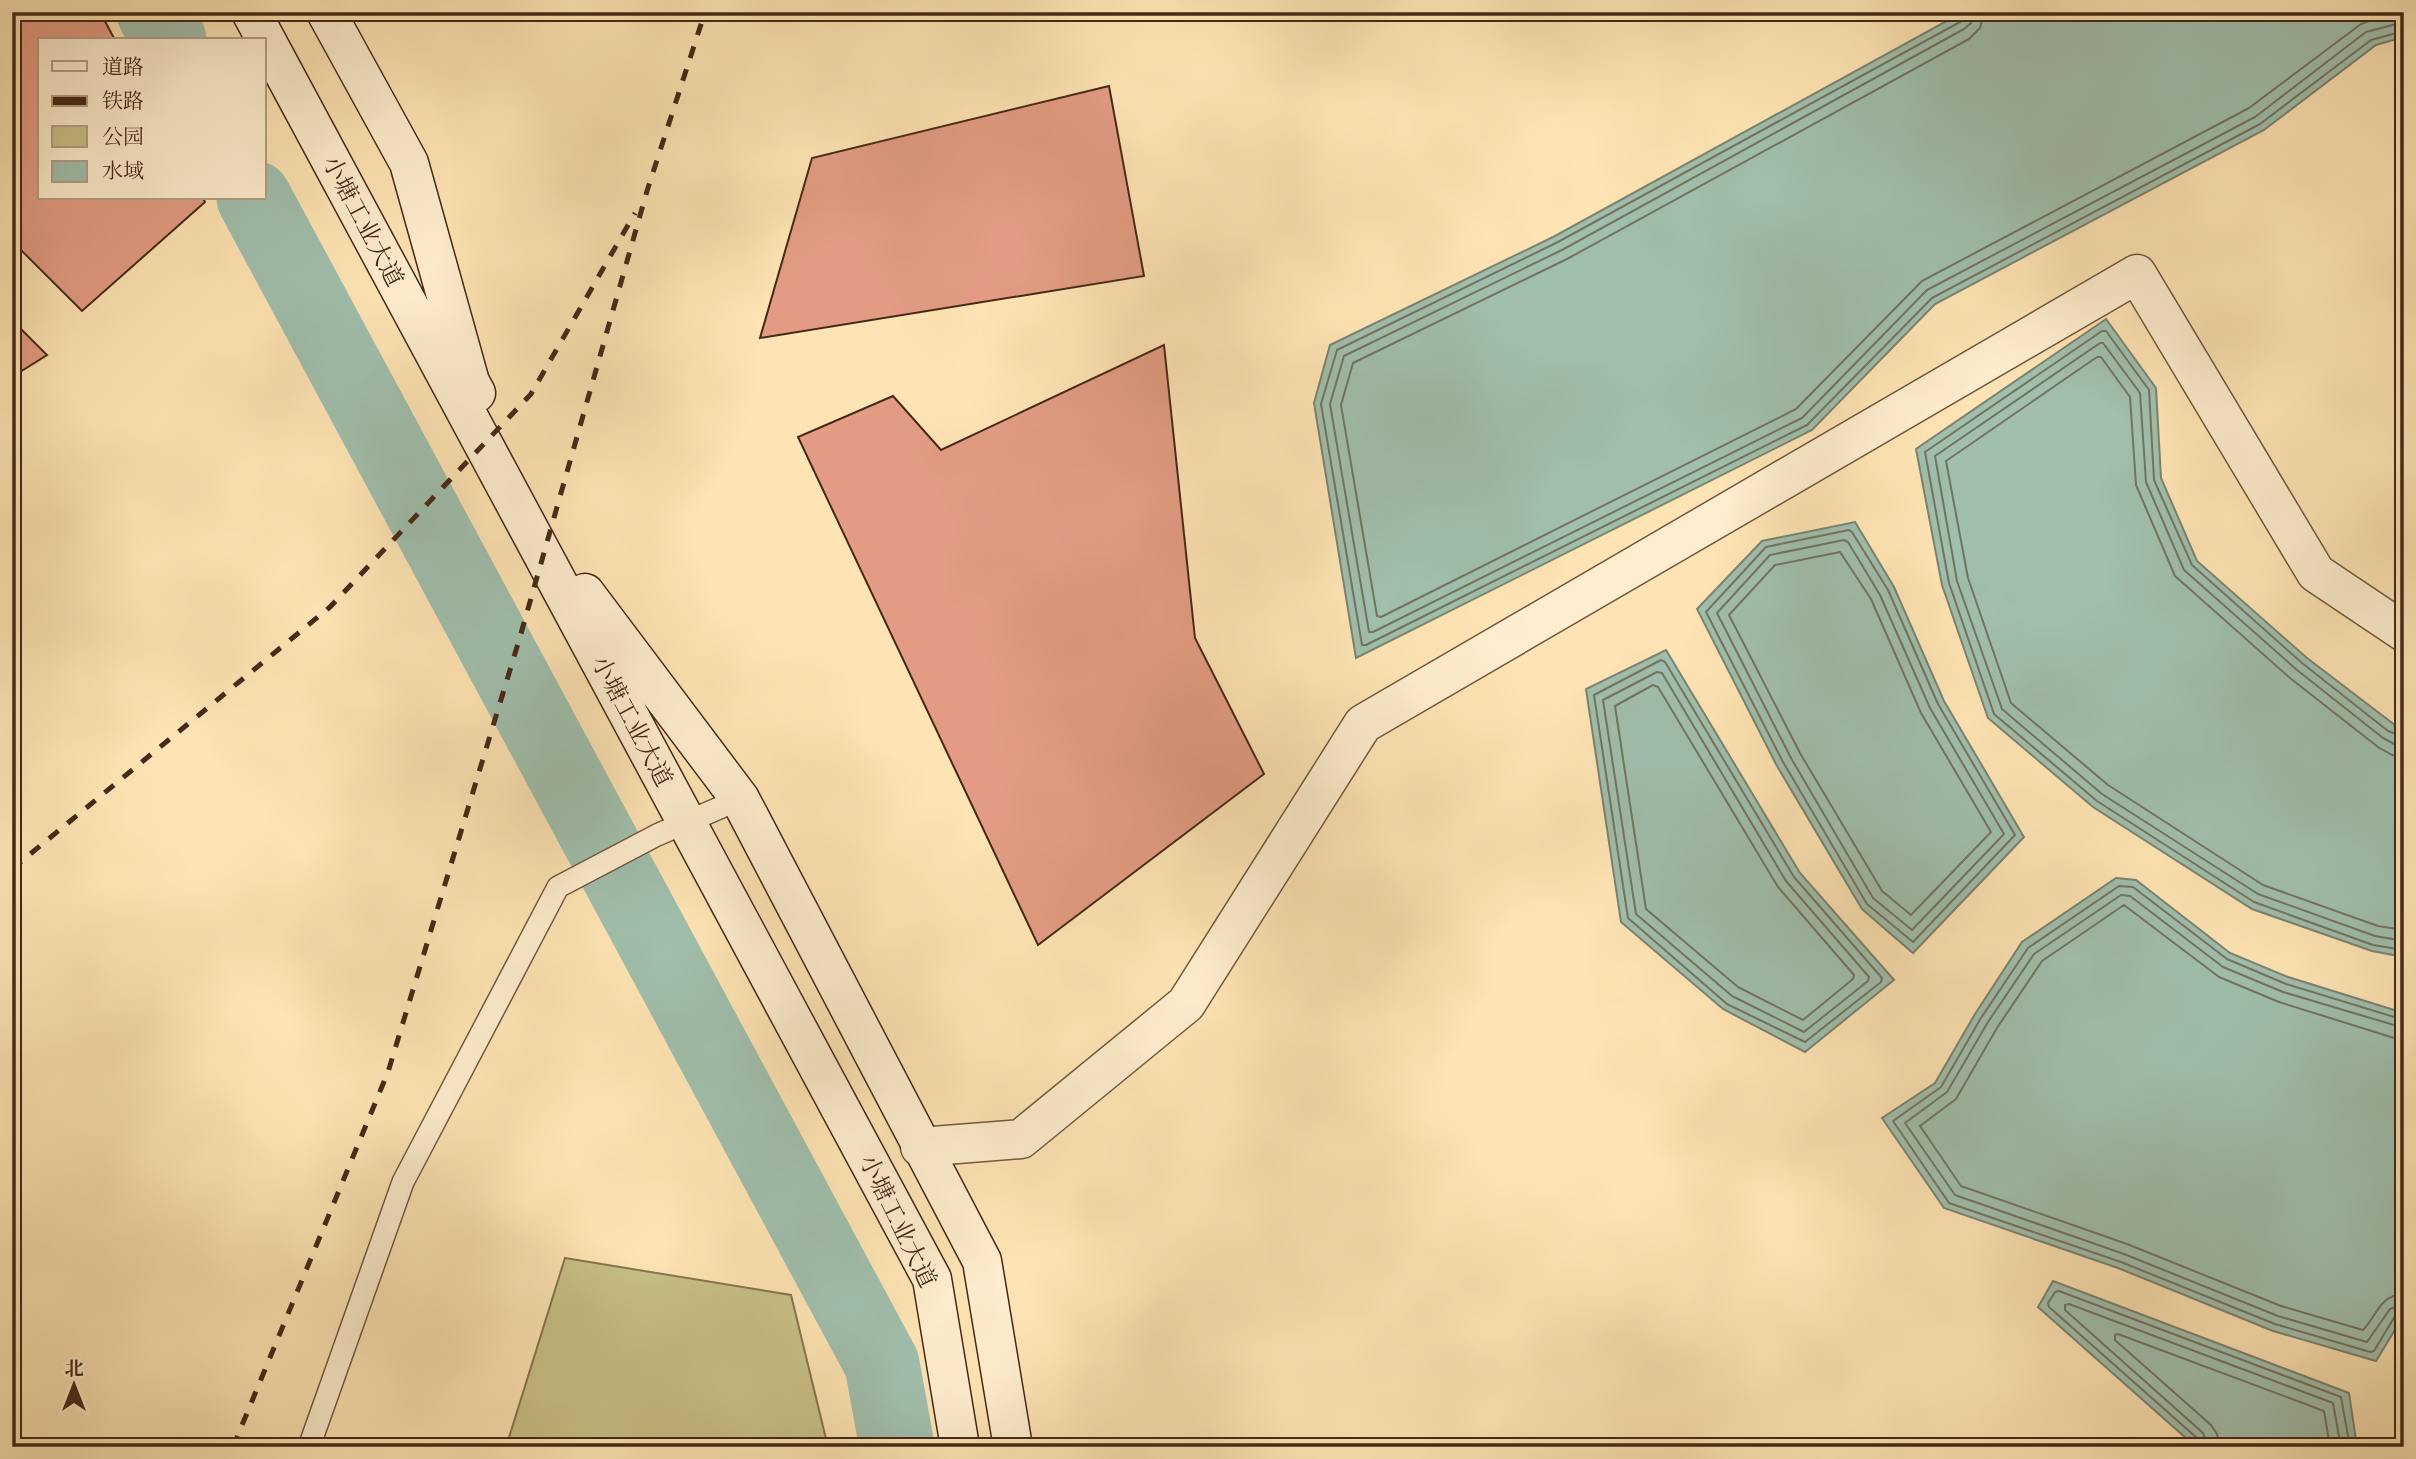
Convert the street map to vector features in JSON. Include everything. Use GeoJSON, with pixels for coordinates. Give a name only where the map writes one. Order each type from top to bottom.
{"type":"FeatureCollection","features":[{"type":"Feature","properties":{"kind":"main road","name":"小塘工业大道"},"geometry":{"type":"LineString","coordinates":[[251,12],[264,38]]}},
{"type":"Feature","properties":{"kind":"main road","name":"小塘工业大道"},"geometry":{"type":"LineString","coordinates":[[326,12],[409,163],[470,382],[579,585],[740,799],[982,1261],[1013,1447]]}},
{"type":"Feature","properties":{"kind":"main road","name":"小塘工业大道"},"geometry":{"type":"LineString","coordinates":[[266,41],[671,828],[932,1279],[960,1447]]}},
{"type":"Feature","properties":{"kind":"main road"},"geometry":{"type":"LineString","coordinates":[[920,1147],[1021,1139],[1186,1004],[1363,724],[2137,274],[2316,573],[2404,632]]}},
{"type":"Feature","properties":{"kind":"lane"},"geometry":{"type":"LineString","coordinates":[[309,1447],[403,1182],[558,887],[671,828],[740,799]]}},
{"type":"Feature","properties":{"kind":"green space"},"geometry":{"type":"Polygon","coordinates":[[[565,1258],[791,1295],[828,1447],[506,1447],[565,1258]]]}},
{"type":"Feature","properties":{"kind":"water"},"geometry":{"type":"Polygon","coordinates":[[[1963,12],[2404,12],[2404,37],[2376,45],[2264,130],[1935,304],[1812,430],[1356,658],[1314,403],[1330,345],[1555,236],[1963,12]]]}},
{"type":"Feature","properties":{"kind":"water"},"geometry":{"type":"Polygon","coordinates":[[[2106,319],[2156,388],[2161,478],[2197,561],[2307,658],[2404,732],[2404,957],[2372,951],[2252,909],[2093,807],[1988,718],[1942,585],[1916,449],[2106,319]]]}},
{"type":"Feature","properties":{"kind":"water"},"geometry":{"type":"Polygon","coordinates":[[[1855,522],[1894,587],[1944,701],[2024,837],[1913,953],[1862,909],[1777,766],[1697,609],[1762,541],[1855,522]]]}},
{"type":"Feature","properties":{"kind":"water"},"geometry":{"type":"Polygon","coordinates":[[[1666,650],[1800,873],[1894,980],[1805,1052],[1723,1009],[1621,922],[1586,689],[1666,650]]]}},
{"type":"Feature","properties":{"kind":"water"},"geometry":{"type":"Polygon","coordinates":[[[2116,878],[2136,880],[2230,953],[2288,977],[2404,1013],[2404,1315],[2376,1361],[2273,1331],[2118,1268],[1944,1208],[1882,1118],[1935,1083],[1975,1014],[2022,942],[2116,878]]]}},
{"type":"Feature","properties":{"kind":"water"},"geometry":{"type":"Polygon","coordinates":[[[2053,1281],[2349,1393],[2357,1447],[2196,1447],[2038,1307],[2053,1281]]]}},
{"type":"Feature","properties":{"kind":"building"},"geometry":{"type":"Polygon","coordinates":[[[12,12],[100,12],[114,38],[38,38],[38,200],[205,202],[82,311],[12,241],[12,12]]]}},
{"type":"Feature","properties":{"kind":"building"},"geometry":{"type":"Polygon","coordinates":[[[1109,86],[1144,276],[760,338],[812,158],[1109,86]]]}},
{"type":"Feature","properties":{"kind":"building"},"geometry":{"type":"Polygon","coordinates":[[[12,320],[47,355],[12,377],[12,320]]]}},
{"type":"Feature","properties":{"kind":"building"},"geometry":{"type":"Polygon","coordinates":[[[1164,345],[1195,638],[1264,774],[1038,945],[798,437],[893,396],[941,450],[1164,345]]]}},
{"type":"Feature","properties":{"kind":"waterway"},"geometry":{"type":"LineString","coordinates":[[154,12],[168,38]]}},
{"type":"Feature","properties":{"kind":"waterway"},"geometry":{"type":"LineString","coordinates":[[255,200],[882,1364],[897,1447]]}},
{"type":"Feature","properties":{"kind":"railway"},"geometry":{"type":"LineString","coordinates":[[233,1447],[388,1072],[520,637],[647,191],[705,12]]}},
{"type":"Feature","properties":{"kind":"railway"},"geometry":{"type":"LineString","coordinates":[[12,869],[330,607],[531,394],[635,213]]}}]}
